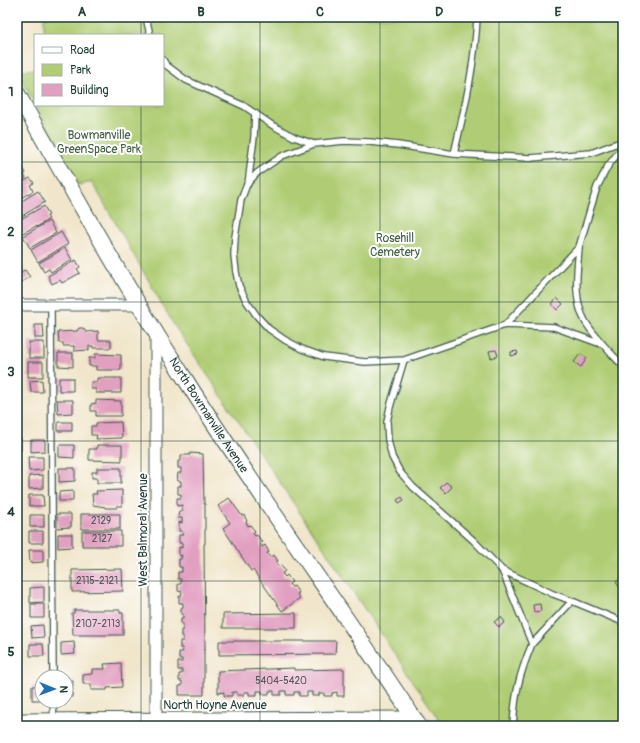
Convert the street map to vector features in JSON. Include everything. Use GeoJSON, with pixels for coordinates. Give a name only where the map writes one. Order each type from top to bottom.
{"type":"FeatureCollection","features":[{"type":"Feature","properties":{"kind":"street","name":"North Bowmanville Avenue"},"geometry":{"type":"LineString","coordinates":[[17,93],[76,199],[156,334],[196,397],[416,721]]}},
{"type":"Feature","properties":{"kind":"street"},"geometry":{"type":"LineString","coordinates":[[17,305],[139,305]]}},
{"type":"Feature","properties":{"kind":"street","name":"West Balmoral Avenue"},"geometry":{"type":"LineString","coordinates":[[156,334],[156,722]]}},
{"type":"Feature","properties":{"kind":"street","name":"North Hoyne Avenue"},"geometry":{"type":"LineString","coordinates":[[17,719],[54,722],[416,721]]}},
{"type":"Feature","properties":{"kind":"lane"},"geometry":{"type":"LineString","coordinates":[[146,17],[150,34]]}},
{"type":"Feature","properties":{"kind":"lane"},"geometry":{"type":"LineString","coordinates":[[454,154],[472,77],[476,44],[477,17]]}},
{"type":"Feature","properties":{"kind":"lane"},"geometry":{"type":"LineString","coordinates":[[164,62],[166,65],[186,80],[229,98],[294,137],[314,144]]}},
{"type":"Feature","properties":{"kind":"lane"},"geometry":{"type":"LineString","coordinates":[[248,184],[254,137],[255,113]]}},
{"type":"Feature","properties":{"kind":"lane"},"geometry":{"type":"LineString","coordinates":[[602,344],[554,327],[505,325],[404,360],[365,362],[324,357],[302,349],[269,329],[247,302],[239,286],[236,272],[234,255],[237,221],[241,200],[248,184],[257,173],[282,156],[314,144],[344,141],[370,142],[454,154],[530,158],[591,152],[623,141]]}},
{"type":"Feature","properties":{"kind":"lane"},"geometry":{"type":"LineString","coordinates":[[623,148],[608,166],[597,187],[579,247],[577,289],[580,307],[585,321],[602,344],[623,366]]}},
{"type":"Feature","properties":{"kind":"lane"},"geometry":{"type":"LineString","coordinates":[[505,325],[579,247]]}},
{"type":"Feature","properties":{"kind":"lane"},"geometry":{"type":"LineString","coordinates":[[51,305],[53,669]]}},
{"type":"Feature","properties":{"kind":"lane"},"geometry":{"type":"LineString","coordinates":[[404,360],[387,422],[388,440],[392,457],[400,472],[413,487],[473,540],[502,570],[553,594],[623,622]]}},
{"type":"Feature","properties":{"kind":"lane"},"geometry":{"type":"LineString","coordinates":[[502,570],[532,644]]}},
{"type":"Feature","properties":{"kind":"lane"},"geometry":{"type":"LineString","coordinates":[[514,726],[515,701],[518,682],[532,644],[572,601]]}},
{"type":"Feature","properties":{"kind":"lane"},"geometry":{"type":"LineString","coordinates":[[53,709],[54,722]]}},
{"type":"Feature","properties":{"kind":"shaded area"},"geometry":{"type":"Polygon","coordinates":[[[437,718],[443,726],[156,726],[156,723],[437,718]]]}},
{"type":"Feature","properties":{"kind":"green space","name":"Rosehill Cemetery"},"geometry":{"type":"Polygon","coordinates":[[[44,17],[623,17],[623,726],[443,726],[174,325],[92,182],[79,185],[36,106],[164,106],[164,34],[44,34],[44,17]]]}},
{"type":"Feature","properties":{"kind":"green space","name":"Bowmanville GreenSpace Park"},"geometry":{"type":"Polygon","coordinates":[[[34,69],[34,102],[17,71],[34,69]]]}},
{"type":"Feature","properties":{"kind":"building"},"geometry":{"type":"Polygon","coordinates":[[[22,166],[26,173],[24,174],[26,178],[17,183],[17,167],[22,166]]]}},
{"type":"Feature","properties":{"kind":"building"},"geometry":{"type":"Polygon","coordinates":[[[30,178],[34,183],[30,185],[33,191],[17,200],[17,185],[30,178]]]}},
{"type":"Feature","properties":{"kind":"building"},"geometry":{"type":"Polygon","coordinates":[[[38,191],[45,202],[17,219],[17,204],[38,191]]]}},
{"type":"Feature","properties":{"kind":"building"},"geometry":{"type":"Polygon","coordinates":[[[44,206],[49,215],[47,216],[49,219],[37,227],[36,226],[21,234],[17,226],[17,221],[44,206]]]}},
{"type":"Feature","properties":{"kind":"building"},"geometry":{"type":"Polygon","coordinates":[[[49,221],[56,233],[30,248],[23,236],[49,221]]]}},
{"type":"Feature","properties":{"kind":"building"},"geometry":{"type":"Polygon","coordinates":[[[61,232],[68,244],[38,262],[31,250],[61,232]]]}},
{"type":"Feature","properties":{"kind":"building"},"geometry":{"type":"Polygon","coordinates":[[[65,248],[72,260],[51,272],[49,269],[44,272],[39,263],[65,248]]]}},
{"type":"Feature","properties":{"kind":"building"},"geometry":{"type":"Polygon","coordinates":[[[76,260],[80,267],[77,269],[80,273],[62,283],[60,280],[52,284],[48,276],[76,260]]]}},
{"type":"Feature","properties":{"kind":"building"},"geometry":{"type":"Polygon","coordinates":[[[25,270],[30,277],[18,284],[17,274],[25,270]]]}},
{"type":"Feature","properties":{"kind":"building"},"geometry":{"type":"Polygon","coordinates":[[[557,298],[563,304],[557,310],[552,304],[557,298]]]}},
{"type":"Feature","properties":{"kind":"building"},"geometry":{"type":"Polygon","coordinates":[[[35,325],[43,325],[44,338],[35,338],[35,325]]]}},
{"type":"Feature","properties":{"kind":"building"},"geometry":{"type":"Polygon","coordinates":[[[79,328],[83,328],[86,332],[98,331],[98,340],[111,340],[111,348],[93,348],[93,346],[89,346],[89,350],[74,351],[74,346],[63,346],[63,343],[59,343],[58,332],[77,331],[79,328]]]}},
{"type":"Feature","properties":{"kind":"building"},"geometry":{"type":"Polygon","coordinates":[[[29,342],[44,342],[44,358],[29,358],[29,342]]]}},
{"type":"Feature","properties":{"kind":"building"},"geometry":{"type":"Polygon","coordinates":[[[496,350],[498,356],[491,358],[489,351],[496,350]]]}},
{"type":"Feature","properties":{"kind":"building"},"geometry":{"type":"Polygon","coordinates":[[[517,351],[518,354],[511,356],[511,352],[517,351]]]}},
{"type":"Feature","properties":{"kind":"building"},"geometry":{"type":"Polygon","coordinates":[[[58,353],[73,353],[73,367],[58,366],[58,353]]]}},
{"type":"Feature","properties":{"kind":"building"},"geometry":{"type":"Polygon","coordinates":[[[95,354],[121,355],[121,370],[96,370],[96,366],[89,366],[89,358],[95,358],[95,354]]]}},
{"type":"Feature","properties":{"kind":"building"},"geometry":{"type":"Polygon","coordinates":[[[580,354],[587,358],[581,367],[574,362],[580,354]]]}},
{"type":"Feature","properties":{"kind":"building"},"geometry":{"type":"Polygon","coordinates":[[[28,362],[43,362],[43,377],[28,377],[28,362]]]}},
{"type":"Feature","properties":{"kind":"building"},"geometry":{"type":"Polygon","coordinates":[[[59,378],[73,378],[73,391],[59,391],[59,378]]]}},
{"type":"Feature","properties":{"kind":"building"},"geometry":{"type":"Polygon","coordinates":[[[97,378],[121,378],[121,393],[96,393],[96,389],[91,389],[91,382],[97,382],[97,378]]]}},
{"type":"Feature","properties":{"kind":"building"},"geometry":{"type":"Polygon","coordinates":[[[42,380],[43,392],[31,392],[30,381],[42,380]]]}},
{"type":"Feature","properties":{"kind":"building"},"geometry":{"type":"Polygon","coordinates":[[[57,400],[73,400],[73,413],[58,414],[57,400]]]}},
{"type":"Feature","properties":{"kind":"building"},"geometry":{"type":"Polygon","coordinates":[[[96,400],[121,401],[121,416],[96,416],[96,411],[91,411],[91,404],[96,403],[96,400]]]}},
{"type":"Feature","properties":{"kind":"building"},"geometry":{"type":"Polygon","coordinates":[[[58,422],[72,422],[72,431],[58,431],[58,422]]]}},
{"type":"Feature","properties":{"kind":"building"},"geometry":{"type":"Polygon","coordinates":[[[121,422],[122,438],[96,439],[97,435],[91,435],[91,426],[96,426],[96,423],[121,422]]]}},
{"type":"Feature","properties":{"kind":"building"},"geometry":{"type":"Polygon","coordinates":[[[17,438],[21,438],[21,451],[17,451],[17,438]]]}},
{"type":"Feature","properties":{"kind":"building"},"geometry":{"type":"Polygon","coordinates":[[[31,440],[45,440],[45,451],[31,452],[31,440]]]}},
{"type":"Feature","properties":{"kind":"building"},"geometry":{"type":"Polygon","coordinates":[[[59,445],[74,445],[74,458],[59,457],[59,445]]]}},
{"type":"Feature","properties":{"kind":"building"},"geometry":{"type":"Polygon","coordinates":[[[97,445],[122,445],[122,461],[89,460],[89,449],[97,449],[97,445]]]}},
{"type":"Feature","properties":{"kind":"building"},"geometry":{"type":"Polygon","coordinates":[[[190,453],[203,454],[205,504],[204,695],[179,695],[179,686],[182,686],[182,681],[179,681],[179,674],[182,674],[182,670],[178,670],[178,662],[182,662],[182,659],[179,659],[179,652],[183,652],[182,648],[180,648],[180,641],[183,641],[183,636],[181,636],[183,624],[181,624],[181,618],[183,618],[183,614],[181,614],[181,608],[183,607],[183,603],[179,603],[179,596],[181,596],[182,592],[178,591],[178,584],[181,584],[181,579],[178,579],[178,572],[182,572],[182,567],[179,567],[179,559],[181,559],[182,555],[179,556],[179,547],[182,548],[182,543],[179,543],[179,535],[183,535],[182,531],[179,531],[179,522],[182,523],[182,518],[178,518],[179,511],[182,511],[182,505],[177,506],[177,498],[181,498],[181,494],[178,494],[178,486],[181,486],[181,481],[177,481],[178,473],[181,473],[181,468],[178,468],[178,461],[181,461],[181,455],[190,455],[190,453]]]}},
{"type":"Feature","properties":{"kind":"building"},"geometry":{"type":"Polygon","coordinates":[[[28,457],[43,457],[43,470],[29,471],[28,457]]]}},
{"type":"Feature","properties":{"kind":"building"},"geometry":{"type":"Polygon","coordinates":[[[59,468],[75,468],[75,481],[59,482],[59,468]]]}},
{"type":"Feature","properties":{"kind":"building"},"geometry":{"type":"Polygon","coordinates":[[[97,468],[121,468],[121,483],[97,483],[97,478],[92,478],[92,472],[97,472],[97,468]]]}},
{"type":"Feature","properties":{"kind":"building"},"geometry":{"type":"Polygon","coordinates":[[[43,475],[43,488],[29,489],[29,476],[43,475]]]}},
{"type":"Feature","properties":{"kind":"building"},"geometry":{"type":"Polygon","coordinates":[[[446,482],[452,487],[446,493],[440,488],[446,482]]]}},
{"type":"Feature","properties":{"kind":"building"},"geometry":{"type":"Polygon","coordinates":[[[122,490],[122,506],[117,506],[117,508],[105,508],[93,505],[92,494],[97,494],[96,491],[122,490]]]}},
{"type":"Feature","properties":{"kind":"building"},"geometry":{"type":"Polygon","coordinates":[[[73,491],[73,501],[59,501],[59,492],[73,491]]]}},
{"type":"Feature","properties":{"kind":"building"},"geometry":{"type":"Polygon","coordinates":[[[29,495],[43,495],[44,506],[29,506],[29,495]]]}},
{"type":"Feature","properties":{"kind":"building"},"geometry":{"type":"Polygon","coordinates":[[[402,497],[404,500],[399,503],[397,500],[402,497]]]}},
{"type":"Feature","properties":{"kind":"building"},"geometry":{"type":"Polygon","coordinates":[[[229,498],[242,516],[244,515],[248,526],[250,525],[255,531],[253,533],[255,536],[257,535],[262,542],[260,543],[262,547],[265,545],[269,552],[267,553],[270,557],[274,555],[278,561],[276,562],[278,566],[281,565],[285,571],[282,573],[285,577],[287,575],[292,582],[289,584],[292,587],[294,586],[299,593],[297,594],[300,598],[282,611],[253,570],[251,571],[223,528],[230,523],[218,506],[229,498]]]}},
{"type":"Feature","properties":{"kind":"building"},"geometry":{"type":"Polygon","coordinates":[[[57,514],[71,514],[71,527],[57,528],[57,514]]]}},
{"type":"Feature","properties":{"kind":"building"},"geometry":{"type":"Polygon","coordinates":[[[81,514],[120,514],[120,529],[81,529],[81,514]]]}},
{"type":"Feature","properties":{"kind":"building"},"geometry":{"type":"Polygon","coordinates":[[[30,515],[44,515],[44,527],[30,527],[30,515]]]}},
{"type":"Feature","properties":{"kind":"building"},"geometry":{"type":"Polygon","coordinates":[[[29,531],[43,531],[43,543],[29,543],[29,531]]]}},
{"type":"Feature","properties":{"kind":"building"},"geometry":{"type":"Polygon","coordinates":[[[82,531],[121,531],[121,546],[82,546],[82,531]]]}},
{"type":"Feature","properties":{"kind":"building"},"geometry":{"type":"Polygon","coordinates":[[[58,534],[72,534],[72,547],[58,548],[58,534]]]}},
{"type":"Feature","properties":{"kind":"building"},"geometry":{"type":"Polygon","coordinates":[[[29,550],[43,550],[43,562],[30,563],[29,550]]]}},
{"type":"Feature","properties":{"kind":"building"},"geometry":{"type":"Polygon","coordinates":[[[122,569],[123,591],[72,592],[72,570],[122,569]]]}},
{"type":"Feature","properties":{"kind":"building"},"geometry":{"type":"Polygon","coordinates":[[[621,579],[623,586],[620,588],[616,582],[621,579]]]}},
{"type":"Feature","properties":{"kind":"building"},"geometry":{"type":"Polygon","coordinates":[[[44,587],[44,602],[30,603],[30,588],[44,587]]]}},
{"type":"Feature","properties":{"kind":"building"},"geometry":{"type":"Polygon","coordinates":[[[31,604],[44,604],[44,618],[31,618],[31,604]]]}},
{"type":"Feature","properties":{"kind":"building"},"geometry":{"type":"Polygon","coordinates":[[[540,604],[541,611],[534,612],[533,605],[540,604]]]}},
{"type":"Feature","properties":{"kind":"building"},"geometry":{"type":"Polygon","coordinates":[[[74,610],[120,610],[120,613],[123,613],[123,635],[73,635],[72,613],[74,613],[74,610]]]}},
{"type":"Feature","properties":{"kind":"building"},"geometry":{"type":"Polygon","coordinates":[[[296,613],[296,628],[223,628],[223,614],[296,613]]]}},
{"type":"Feature","properties":{"kind":"building"},"geometry":{"type":"Polygon","coordinates":[[[501,617],[505,622],[499,627],[494,622],[501,617]]]}},
{"type":"Feature","properties":{"kind":"building"},"geometry":{"type":"Polygon","coordinates":[[[43,625],[44,637],[32,638],[31,626],[43,625]]]}},
{"type":"Feature","properties":{"kind":"building"},"geometry":{"type":"Polygon","coordinates":[[[219,641],[336,641],[335,654],[219,655],[219,641]]]}},
{"type":"Feature","properties":{"kind":"building"},"geometry":{"type":"Polygon","coordinates":[[[74,642],[75,654],[61,655],[61,643],[74,642]]]}},
{"type":"Feature","properties":{"kind":"building"},"geometry":{"type":"Polygon","coordinates":[[[30,644],[43,644],[44,656],[30,656],[30,644]]]}},
{"type":"Feature","properties":{"kind":"building"},"geometry":{"type":"Polygon","coordinates":[[[121,663],[122,687],[107,688],[107,690],[91,690],[91,684],[83,684],[83,675],[92,674],[92,669],[105,669],[104,664],[121,663]]]}},
{"type":"Feature","properties":{"kind":"building"},"geometry":{"type":"Polygon","coordinates":[[[294,668],[294,670],[344,669],[344,696],[337,696],[337,692],[332,693],[332,696],[324,696],[324,693],[319,693],[319,696],[312,696],[312,692],[307,692],[307,696],[299,696],[299,692],[294,692],[294,695],[286,695],[286,691],[281,691],[281,695],[274,695],[274,691],[269,691],[269,694],[262,694],[262,691],[257,691],[257,695],[249,695],[249,692],[244,692],[244,695],[237,695],[237,692],[232,692],[232,696],[224,696],[224,692],[218,693],[218,671],[294,668]]]}},
{"type":"Feature","properties":{"kind":"building"},"geometry":{"type":"Polygon","coordinates":[[[32,686],[34,686],[34,700],[32,700],[32,686]]]}}]}
